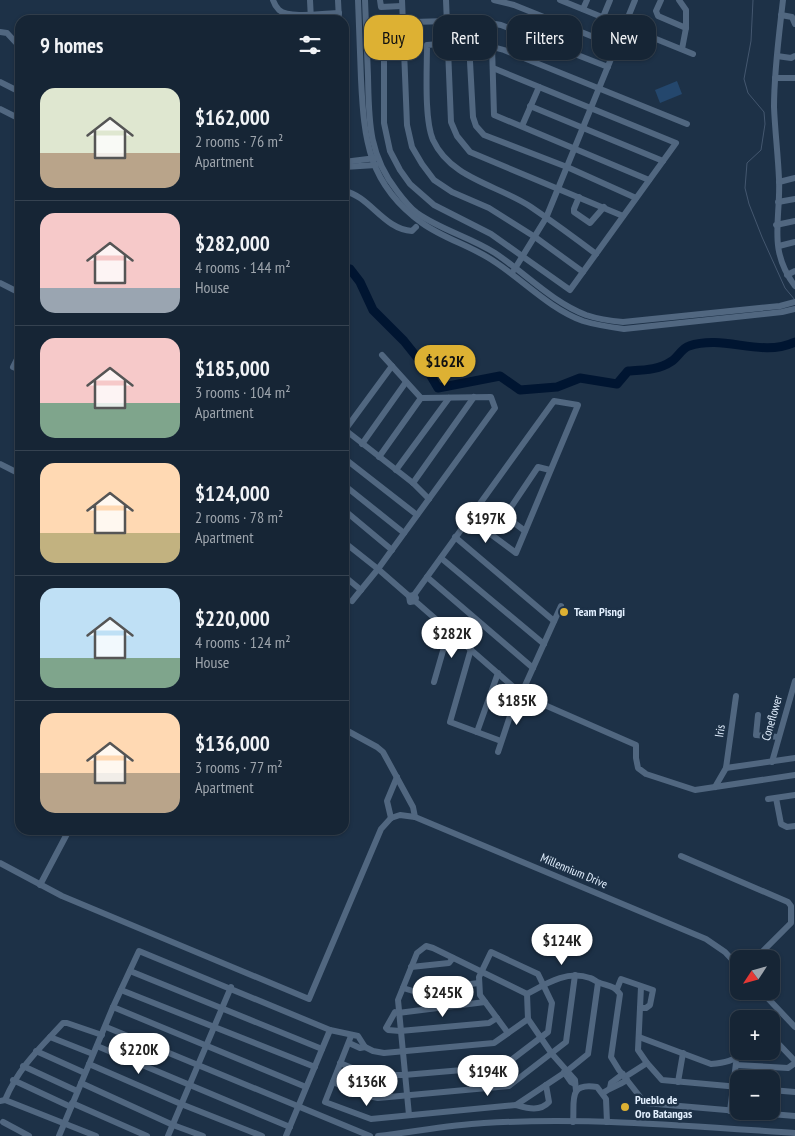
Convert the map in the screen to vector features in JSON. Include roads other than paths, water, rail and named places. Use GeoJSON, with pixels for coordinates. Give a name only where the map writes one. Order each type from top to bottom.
{"type":"FeatureCollection","features":[{"type":"Feature","properties":{"kind":"street"},"geometry":{"type":"LineString","coordinates":[[273,0],[279,10],[298,15]]}},
{"type":"Feature","properties":{"kind":"street"},"geometry":{"type":"LineString","coordinates":[[310,0],[311,15]]}},
{"type":"Feature","properties":{"kind":"street"},"geometry":{"type":"LineString","coordinates":[[338,0],[339,15]]}},
{"type":"Feature","properties":{"kind":"street"},"geometry":{"type":"LineString","coordinates":[[358,0],[364,121],[383,182],[399,204],[411,215],[436,231],[514,270],[576,310],[605,320],[623,322],[780,306],[795,302]]}},
{"type":"Feature","properties":{"kind":"street"},"geometry":{"type":"LineString","coordinates":[[365,0],[366,15]]}},
{"type":"Feature","properties":{"kind":"street"},"geometry":{"type":"LineString","coordinates":[[380,0],[381,7],[402,3]]}},
{"type":"Feature","properties":{"kind":"street"},"geometry":{"type":"LineString","coordinates":[[446,0],[446,15]]}},
{"type":"Feature","properties":{"kind":"street"},"geometry":{"type":"LineString","coordinates":[[494,0],[514,5],[592,36]]}},
{"type":"Feature","properties":{"kind":"street"},"geometry":{"type":"LineString","coordinates":[[562,0],[598,15]]}},
{"type":"Feature","properties":{"kind":"street"},"geometry":{"type":"LineString","coordinates":[[583,9],[587,0]]}},
{"type":"Feature","properties":{"kind":"street"},"geometry":{"type":"LineString","coordinates":[[604,15],[610,0]]}},
{"type":"Feature","properties":{"kind":"street"},"geometry":{"type":"LineString","coordinates":[[629,15],[635,0]]}},
{"type":"Feature","properties":{"kind":"street"},"geometry":{"type":"LineString","coordinates":[[660,0],[656,11],[658,16],[686,28]]}},
{"type":"Feature","properties":{"kind":"street"},"geometry":{"type":"LineString","coordinates":[[679,0],[686,10],[686,28],[682,49]]}},
{"type":"Feature","properties":{"kind":"street"},"geometry":{"type":"LineString","coordinates":[[783,0],[774,107],[779,182],[776,225],[780,260],[795,286]]}},
{"type":"Feature","properties":{"kind":"street"},"geometry":{"type":"LineString","coordinates":[[781,15],[792,17],[795,24]]}},
{"type":"Feature","properties":{"kind":"street"},"geometry":{"type":"LineString","coordinates":[[359,24],[364,24]]}},
{"type":"Feature","properties":{"kind":"street"},"geometry":{"type":"LineString","coordinates":[[497,24],[608,67]]}},
{"type":"Feature","properties":{"kind":"street"},"geometry":{"type":"LineString","coordinates":[[0,32],[7,34],[15,42]]}},
{"type":"Feature","properties":{"kind":"street"},"geometry":{"type":"LineString","coordinates":[[656,39],[693,54]]}},
{"type":"Feature","properties":{"kind":"street"},"geometry":{"type":"LineString","coordinates":[[433,44],[427,45],[428,118],[432,138],[446,160],[464,174],[512,195],[596,254]]}},
{"type":"Feature","properties":{"kind":"street"},"geometry":{"type":"LineString","coordinates":[[497,48],[687,124]]}},
{"type":"Feature","properties":{"kind":"street"},"geometry":{"type":"LineString","coordinates":[[777,56],[791,58],[795,56]]}},
{"type":"Feature","properties":{"kind":"street"},"geometry":{"type":"LineString","coordinates":[[368,60],[369,121],[375,161]]}},
{"type":"Feature","properties":{"kind":"street"},"geometry":{"type":"LineString","coordinates":[[384,60],[384,123],[390,150],[400,170],[421,195],[434,205],[491,234],[570,290],[676,143],[493,68]]}},
{"type":"Feature","properties":{"kind":"street"},"geometry":{"type":"LineString","coordinates":[[404,60],[408,135],[412,147],[434,180],[452,192],[488,208],[535,237],[583,272]]}},
{"type":"Feature","properties":{"kind":"street"},"geometry":{"type":"LineString","coordinates":[[448,60],[451,122],[463,145],[470,152],[623,216]]}},
{"type":"Feature","properties":{"kind":"street"},"geometry":{"type":"LineString","coordinates":[[470,60],[473,118],[479,130],[484,134],[567,167],[636,198]]}},
{"type":"Feature","properties":{"kind":"street"},"geometry":{"type":"LineString","coordinates":[[493,60],[494,115],[649,180]]}},
{"type":"Feature","properties":{"kind":"street"},"geometry":{"type":"LineString","coordinates":[[514,270],[546,218],[611,60]]}},
{"type":"Feature","properties":{"kind":"street"},"geometry":{"type":"LineString","coordinates":[[775,78],[795,78]]}},
{"type":"Feature","properties":{"kind":"street"},"geometry":{"type":"LineString","coordinates":[[0,82],[15,90]]}},
{"type":"Feature","properties":{"kind":"street"},"geometry":{"type":"LineString","coordinates":[[522,126],[539,87]]}},
{"type":"Feature","properties":{"kind":"street"},"geometry":{"type":"LineString","coordinates":[[530,106],[663,161]]}},
{"type":"Feature","properties":{"kind":"street"},"geometry":{"type":"LineString","coordinates":[[0,109],[15,116]]}},
{"type":"Feature","properties":{"kind":"street"},"geometry":{"type":"LineString","coordinates":[[349,165],[375,161]]}},
{"type":"Feature","properties":{"kind":"street"},"geometry":{"type":"LineString","coordinates":[[349,163],[353,164]]}},
{"type":"Feature","properties":{"kind":"street"},"geometry":{"type":"LineString","coordinates":[[779,182],[795,178]]}},
{"type":"Feature","properties":{"kind":"street"},"geometry":{"type":"LineString","coordinates":[[349,193],[360,197],[377,214],[400,228],[412,230],[416,227]]}},
{"type":"Feature","properties":{"kind":"street"},"geometry":{"type":"LineString","coordinates":[[579,197],[574,212],[590,223],[604,207]]}},
{"type":"Feature","properties":{"kind":"street"},"geometry":{"type":"LineString","coordinates":[[778,202],[795,199]]}},
{"type":"Feature","properties":{"kind":"street"},"geometry":{"type":"LineString","coordinates":[[776,225],[795,221]]}},
{"type":"Feature","properties":{"kind":"street"},"geometry":{"type":"LineString","coordinates":[[778,246],[795,242]]}},
{"type":"Feature","properties":{"kind":"street"},"geometry":{"type":"LineString","coordinates":[[514,270],[542,297],[572,316],[603,326],[624,329],[795,309]]}},
{"type":"Feature","properties":{"kind":"street"},"geometry":{"type":"LineString","coordinates":[[787,275],[795,271]]}},
{"type":"Feature","properties":{"kind":"street"},"geometry":{"type":"LineString","coordinates":[[0,283],[15,289]]}},
{"type":"Feature","properties":{"kind":"street"},"geometry":{"type":"LineString","coordinates":[[352,601],[378,569],[495,408],[491,397],[421,398],[382,355]]}},
{"type":"Feature","properties":{"kind":"street"},"geometry":{"type":"LineString","coordinates":[[349,423],[392,366]]}},
{"type":"Feature","properties":{"kind":"street"},"geometry":{"type":"LineString","coordinates":[[362,444],[406,382]]}},
{"type":"Feature","properties":{"kind":"street"},"geometry":{"type":"LineString","coordinates":[[413,483],[474,397]]}},
{"type":"Feature","properties":{"kind":"street"},"geometry":{"type":"LineString","coordinates":[[378,457],[421,398]]}},
{"type":"Feature","properties":{"kind":"street"},"geometry":{"type":"LineString","coordinates":[[396,470],[449,398]]}},
{"type":"Feature","properties":{"kind":"street"},"geometry":{"type":"LineString","coordinates":[[413,597],[554,401],[578,405],[516,553],[470,518]]}},
{"type":"Feature","properties":{"kind":"street"},"geometry":{"type":"LineString","coordinates":[[349,434],[413,483],[429,499]]}},
{"type":"Feature","properties":{"kind":"street"},"geometry":{"type":"LineString","coordinates":[[349,462],[417,515]]}},
{"type":"Feature","properties":{"kind":"street"},"geometry":{"type":"LineString","coordinates":[[0,464],[15,472]]}},
{"type":"Feature","properties":{"kind":"street"},"geometry":{"type":"LineString","coordinates":[[525,531],[506,516],[538,467],[550,470]]}},
{"type":"Feature","properties":{"kind":"street"},"geometry":{"type":"LineString","coordinates":[[349,489],[404,532]]}},
{"type":"Feature","properties":{"kind":"street"},"geometry":{"type":"LineString","coordinates":[[349,514],[392,550]]}},
{"type":"Feature","properties":{"kind":"street"},"geometry":{"type":"LineString","coordinates":[[455,537],[554,621]]}},
{"type":"Feature","properties":{"kind":"street"},"geometry":{"type":"LineString","coordinates":[[349,546],[413,597],[521,693],[636,744],[638,768],[646,774],[695,790],[795,775]]}},
{"type":"Feature","properties":{"kind":"street"},"geometry":{"type":"LineString","coordinates":[[441,558],[544,644]]}},
{"type":"Feature","properties":{"kind":"street"},"geometry":{"type":"LineString","coordinates":[[427,577],[533,668]]}},
{"type":"Feature","properties":{"kind":"street"},"geometry":{"type":"LineString","coordinates":[[349,580],[361,590]]}},
{"type":"Feature","properties":{"kind":"street"},"geometry":{"type":"LineString","coordinates":[[498,752],[521,693],[561,606]]}},
{"type":"Feature","properties":{"kind":"street"},"geometry":{"type":"LineString","coordinates":[[434,682],[449,630]]}},
{"type":"Feature","properties":{"kind":"street"},"geometry":{"type":"LineString","coordinates":[[471,649],[450,722],[501,741]]}},
{"type":"Feature","properties":{"kind":"street"},"geometry":{"type":"LineString","coordinates":[[477,732],[498,673]]}},
{"type":"Feature","properties":{"kind":"street","name":"Coneflower"},"geometry":{"type":"LineString","coordinates":[[772,762],[795,681]]}},
{"type":"Feature","properties":{"kind":"street","name":"Iris"},"geometry":{"type":"LineString","coordinates":[[726,768],[736,696]]}},
{"type":"Feature","properties":{"kind":"street"},"geometry":{"type":"LineString","coordinates":[[758,715],[756,735],[778,736]]}},
{"type":"Feature","properties":{"kind":"street"},"geometry":{"type":"LineString","coordinates":[[349,732],[383,752],[413,807],[415,818]]}},
{"type":"Feature","properties":{"kind":"street"},"geometry":{"type":"LineString","coordinates":[[715,787],[726,768],[795,758]]}},
{"type":"Feature","properties":{"kind":"street"},"geometry":{"type":"LineString","coordinates":[[0,863],[70,900],[309,999],[381,829],[391,818],[388,801],[398,778]]}},
{"type":"Feature","properties":{"kind":"street"},"geometry":{"type":"LineString","coordinates":[[795,795],[772,798],[781,824],[787,827],[795,826]]}},
{"type":"Feature","properties":{"kind":"street","name":"Millennium Drive"},"geometry":{"type":"LineString","coordinates":[[391,818],[400,815],[415,818],[706,938],[730,957]]}},
{"type":"Feature","properties":{"kind":"street"},"geometry":{"type":"LineString","coordinates":[[40,885],[66,835]]}},
{"type":"Feature","properties":{"kind":"street"},"geometry":{"type":"LineString","coordinates":[[680,856],[788,902],[791,906],[791,923],[763,950]]}},
{"type":"Feature","properties":{"kind":"street"},"geometry":{"type":"LineString","coordinates":[[409,1115],[398,1000],[417,953],[426,946],[527,994]]}},
{"type":"Feature","properties":{"kind":"street"},"geometry":{"type":"LineString","coordinates":[[59,1136],[113,1007],[139,951],[231,987],[330,1030],[358,1036],[365,1047]]}},
{"type":"Feature","properties":{"kind":"street"},"geometry":{"type":"LineString","coordinates":[[340,1063],[364,1073],[404,1075],[486,1068],[510,1061],[548,1032],[552,1003],[538,974],[491,952],[481,971],[480,995],[508,1033]]}},
{"type":"Feature","properties":{"kind":"street"},"geometry":{"type":"LineString","coordinates":[[411,968],[450,963],[453,958]]}},
{"type":"Feature","properties":{"kind":"street"},"geometry":{"type":"LineString","coordinates":[[130,971],[322,1049]]}},
{"type":"Feature","properties":{"kind":"street"},"geometry":{"type":"LineString","coordinates":[[527,994],[564,976],[576,975],[592,978],[598,983],[617,989],[620,994],[611,1057],[645,1103],[730,1111]]}},
{"type":"Feature","properties":{"kind":"street"},"geometry":{"type":"LineString","coordinates":[[333,1082],[364,1095],[378,1098],[509,1086],[566,1042],[576,975]]}},
{"type":"Feature","properties":{"kind":"street"},"geometry":{"type":"LineString","coordinates":[[617,989],[621,979],[653,990],[650,1005],[646,1008],[640,1008]]}},
{"type":"Feature","properties":{"kind":"street"},"geometry":{"type":"LineString","coordinates":[[403,988],[413,991],[479,983]]}},
{"type":"Feature","properties":{"kind":"street"},"geometry":{"type":"LineString","coordinates":[[516,1105],[566,1072],[588,1054],[598,983]]}},
{"type":"Feature","properties":{"kind":"street"},"geometry":{"type":"LineString","coordinates":[[168,1136],[231,987]]}},
{"type":"Feature","properties":{"kind":"street"},"geometry":{"type":"LineString","coordinates":[[641,987],[638,1050],[662,1080],[730,1086]]}},
{"type":"Feature","properties":{"kind":"street"},"geometry":{"type":"LineString","coordinates":[[121,990],[314,1067]]}},
{"type":"Feature","properties":{"kind":"street"},"geometry":{"type":"LineString","coordinates":[[527,994],[528,1020],[566,1072],[575,1080],[573,1122]]}},
{"type":"Feature","properties":{"kind":"street"},"geometry":{"type":"LineString","coordinates":[[769,1000],[795,1028]]}},
{"type":"Feature","properties":{"kind":"street"},"geometry":{"type":"LineString","coordinates":[[485,1002],[395,1012],[386,1028],[388,1030],[400,1031],[489,1023],[497,1018]]}},
{"type":"Feature","properties":{"kind":"street"},"geometry":{"type":"LineString","coordinates":[[113,1007],[306,1087]]}},
{"type":"Feature","properties":{"kind":"street"},"geometry":{"type":"LineString","coordinates":[[349,1043],[360,1048],[365,1047],[384,1053],[494,1043],[528,1020]]}},
{"type":"Feature","properties":{"kind":"street"},"geometry":{"type":"LineString","coordinates":[[96,1136],[2,1100],[23,1066],[63,1023],[102,1036]]}},
{"type":"Feature","properties":{"kind":"street"},"geometry":{"type":"LineString","coordinates":[[106,1027],[370,1136]]}},
{"type":"Feature","properties":{"kind":"street"},"geometry":{"type":"LineString","coordinates":[[286,1136],[330,1030]]}},
{"type":"Feature","properties":{"kind":"street"},"geometry":{"type":"LineString","coordinates":[[351,1036],[325,1102],[371,1119],[516,1105],[532,1110],[547,1105],[549,1102],[546,1085]]}},
{"type":"Feature","properties":{"kind":"street"},"geometry":{"type":"LineString","coordinates":[[50,1037],[94,1054]]}},
{"type":"Feature","properties":{"kind":"street"},"geometry":{"type":"LineString","coordinates":[[639,1037],[711,1064],[736,1062],[788,1068],[795,1062],[780,1046]]}},
{"type":"Feature","properties":{"kind":"street"},"geometry":{"type":"LineString","coordinates":[[97,1046],[290,1127]]}},
{"type":"Feature","properties":{"kind":"street"},"geometry":{"type":"LineString","coordinates":[[36,1051],[85,1073]]}},
{"type":"Feature","properties":{"kind":"street"},"geometry":{"type":"LineString","coordinates":[[678,1082],[683,1054]]}},
{"type":"Feature","properties":{"kind":"street"},"geometry":{"type":"LineString","coordinates":[[603,1093],[610,1088],[616,1088],[625,1077],[646,1062]]}},
{"type":"Feature","properties":{"kind":"street"},"geometry":{"type":"LineString","coordinates":[[736,1062],[736,1070]]}},
{"type":"Feature","properties":{"kind":"street"},"geometry":{"type":"LineString","coordinates":[[89,1064],[181,1104],[262,1136]]}},
{"type":"Feature","properties":{"kind":"street"},"geometry":{"type":"LineString","coordinates":[[23,1066],[77,1091]]}},
{"type":"Feature","properties":{"kind":"street"},"geometry":{"type":"LineString","coordinates":[[13,1080],[147,1136]]}},
{"type":"Feature","properties":{"kind":"street"},"geometry":{"type":"LineString","coordinates":[[81,1083],[172,1125],[203,1136]]}},
{"type":"Feature","properties":{"kind":"street"},"geometry":{"type":"LineString","coordinates":[[575,1088],[597,1087],[603,1093],[607,1107],[607,1122]]}},
{"type":"Feature","properties":{"kind":"street"},"geometry":{"type":"LineString","coordinates":[[780,1091],[795,1092]]}},
{"type":"Feature","properties":{"kind":"street"},"geometry":{"type":"LineString","coordinates":[[780,1115],[795,1116]]}},
{"type":"Feature","properties":{"kind":"street"},"geometry":{"type":"LineString","coordinates":[[378,1136],[483,1123],[573,1122],[607,1122],[795,1133]]}},
{"type":"Feature","properties":{"kind":"street"},"geometry":{"type":"LineString","coordinates":[[1,1123],[29,1136]]}},
{"type":"Feature","properties":{"kind":"waterway"},"geometry":{"type":"LineString","coordinates":[[753,0],[751,41],[744,79],[748,93],[764,112],[765,124],[761,150],[747,163],[745,188],[762,237],[785,288],[795,300]]}},
{"type":"Feature","properties":{"kind":"waterway"},"geometry":{"type":"LineString","coordinates":[[349,269],[360,282],[373,310],[404,341],[428,371],[438,388],[500,376],[520,390],[557,387],[580,378],[617,384],[628,371],[662,366],[672,361],[689,346],[702,343],[716,343],[769,348],[795,342]]}},
{"type":"Feature","properties":{"kind":"place","name":"Team Pisngi"},"geometry":{"type":"Point","coordinates":[564,612]}},
{"type":"Feature","properties":{"kind":"place","name":"Pueblo de Oro Batangas"},"geometry":{"type":"Point","coordinates":[625,1107]}}]}
